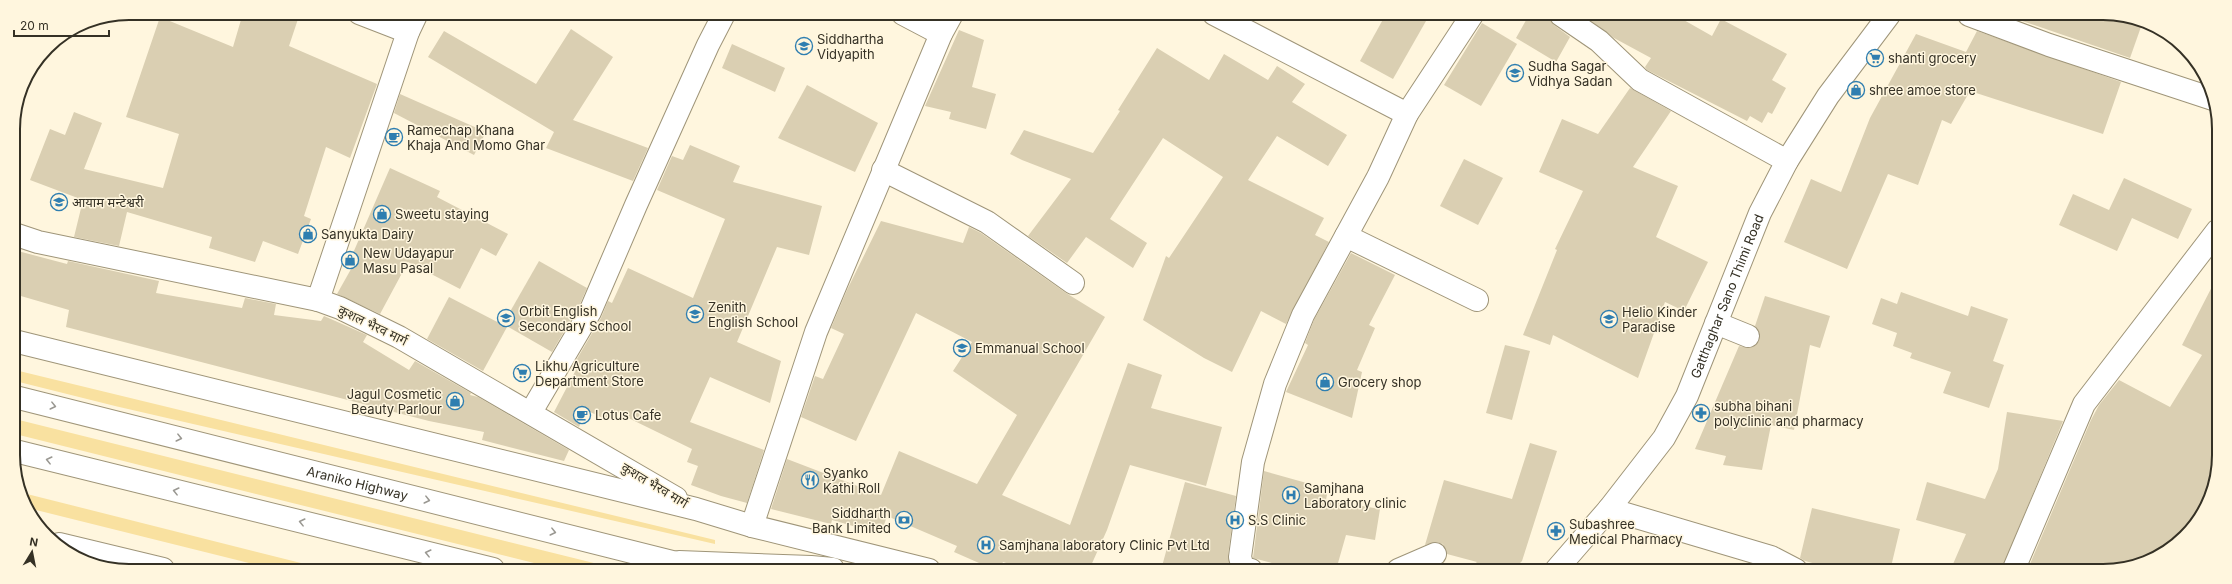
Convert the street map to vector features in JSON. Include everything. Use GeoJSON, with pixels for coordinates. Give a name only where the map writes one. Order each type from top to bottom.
{"type":"FeatureCollection","features":[{"type":"Feature","properties":{"kind":"main road"},"geometry":{"type":"LineString","coordinates":[[318,300],[412,23],[396,20]]}},
{"type":"Feature","properties":{"kind":"main road"},"geometry":{"type":"LineString","coordinates":[[531,412],[590,312],[636,205],[708,45],[721,20]]}},
{"type":"Feature","properties":{"kind":"main road"},"geometry":{"type":"LineString","coordinates":[[914,20],[941,34]]}},
{"type":"Feature","properties":{"kind":"main road"},"geometry":{"type":"LineString","coordinates":[[752,526],[816,332],[883,170],[941,34],[949,20]]}},
{"type":"Feature","properties":{"kind":"main road"},"geometry":{"type":"LineString","coordinates":[[1226,20],[1407,114]]}},
{"type":"Feature","properties":{"kind":"main road"},"geometry":{"type":"LineString","coordinates":[[1242,564],[1240,557],[1253,462],[1275,384],[1303,315],[1378,177],[1407,114],[1468,20]]}},
{"type":"Feature","properties":{"kind":"main road"},"geometry":{"type":"LineString","coordinates":[[1568,20],[1599,41],[1640,80],[1787,161]]}},
{"type":"Feature","properties":{"kind":"main road","name":"Gatthaghar Sano Thimi Road"},"geometry":{"type":"LineString","coordinates":[[1561,564],[1609,510],[1664,438],[1687,396],[1760,213],[1787,161],[1828,96],[1886,20]]}},
{"type":"Feature","properties":{"kind":"main road"},"geometry":{"type":"LineString","coordinates":[[1983,20],[2049,44],[2207,96]]}},
{"type":"Feature","properties":{"kind":"main road"},"geometry":{"type":"LineString","coordinates":[[883,170],[987,222],[1073,282]]}},
{"type":"Feature","properties":{"kind":"main road","name":"कुशल‌ भैरव मार्ग"},"geometry":{"type":"LineString","coordinates":[[20,236],[38,242],[318,300],[340,308],[400,337],[696,509]]}},
{"type":"Feature","properties":{"kind":"main road"},"geometry":{"type":"LineString","coordinates":[[1346,236],[1477,300]]}},
{"type":"Feature","properties":{"kind":"main road"},"geometry":{"type":"LineString","coordinates":[[2016,564],[2084,404],[2212,238]]}},
{"type":"Feature","properties":{"kind":"main road"},"geometry":{"type":"LineString","coordinates":[[1716,324],[1748,336]]}},
{"type":"Feature","properties":{"kind":"main road"},"geometry":{"type":"LineString","coordinates":[[20,342],[696,509],[752,526],[905,564]]}},
{"type":"Feature","properties":{"kind":"main road","name":"Araniko Highway"},"geometry":{"type":"LineString","coordinates":[[20,398],[680,564]]}},
{"type":"Feature","properties":{"kind":"main road"},"geometry":{"type":"LineString","coordinates":[[20,452],[473,564]]}},
{"type":"Feature","properties":{"kind":"main road"},"geometry":{"type":"LineString","coordinates":[[1609,510],[1771,557],[1784,564]]}},
{"type":"Feature","properties":{"kind":"main road"},"geometry":{"type":"LineString","coordinates":[[69,546],[142,564]]}},
{"type":"Feature","properties":{"kind":"main road"},"geometry":{"type":"LineString","coordinates":[[1412,564],[1435,554]]}},
{"type":"Feature","properties":{"kind":"main road"},"geometry":{"type":"LineString","coordinates":[[668,561],[754,564]]}},
{"type":"Feature","properties":{"kind":"shaded area"},"geometry":{"type":"Polygon","coordinates":[[[20,371],[715,540],[715,544],[115,406],[20,382],[20,371]]]}},
{"type":"Feature","properties":{"kind":"shaded area"},"geometry":{"type":"Polygon","coordinates":[[[20,420],[598,564],[538,564],[20,435],[20,420]]]}},
{"type":"Feature","properties":{"kind":"shaded area"},"geometry":{"type":"Polygon","coordinates":[[[28,494],[305,564],[253,564],[35,510],[28,494]]]}},
{"type":"Feature","properties":{"kind":"building"},"geometry":{"type":"Polygon","coordinates":[[[159,20],[167,20],[233,47],[241,20],[298,20],[289,46],[377,84],[350,158],[326,147],[304,216],[311,219],[298,254],[263,241],[255,262],[209,248],[212,237],[127,212],[119,246],[74,237],[83,200],[30,180],[50,129],[65,135],[74,112],[102,123],[84,169],[163,188],[179,134],[126,117],[159,20]]]}},
{"type":"Feature","properties":{"kind":"building"},"geometry":{"type":"Polygon","coordinates":[[[1383,20],[1427,20],[1393,79],[1360,61],[1383,20]]]}},
{"type":"Feature","properties":{"kind":"building"},"geometry":{"type":"Polygon","coordinates":[[[1526,20],[1551,20],[1554,25],[1570,37],[1556,62],[1516,38],[1526,20]]]}},
{"type":"Feature","properties":{"kind":"building"},"geometry":{"type":"Polygon","coordinates":[[[1590,20],[1684,20],[1712,36],[1720,20],[1723,20],[1787,54],[1772,80],[1786,88],[1772,114],[1768,112],[1762,123],[1750,116],[1747,121],[1647,70],[1645,67],[1651,58],[1614,38],[1590,20]]]}},
{"type":"Feature","properties":{"kind":"building"},"geometry":{"type":"Polygon","coordinates":[[[2020,20],[2110,20],[2141,27],[2130,58],[2020,20]]]}},
{"type":"Feature","properties":{"kind":"building"},"geometry":{"type":"Polygon","coordinates":[[[1482,23],[1517,44],[1481,106],[1444,85],[1482,23]]]}},
{"type":"Feature","properties":{"kind":"building"},"geometry":{"type":"Polygon","coordinates":[[[571,29],[613,57],[573,120],[648,148],[633,181],[546,148],[554,132],[428,57],[444,31],[536,84],[571,29]]]}},
{"type":"Feature","properties":{"kind":"building"},"geometry":{"type":"Polygon","coordinates":[[[959,30],[984,40],[972,87],[996,94],[986,129],[949,119],[951,112],[925,106],[959,30]]]}},
{"type":"Feature","properties":{"kind":"building"},"geometry":{"type":"Polygon","coordinates":[[[1977,31],[2121,82],[2103,134],[1970,91],[1951,124],[1942,120],[1918,185],[1888,174],[1847,269],[1784,242],[1811,179],[1841,192],[1870,118],[1916,34],[1966,52],[1977,31]]]}},
{"type":"Feature","properties":{"kind":"building"},"geometry":{"type":"Polygon","coordinates":[[[732,44],[785,68],[775,92],[722,68],[732,44]]]}},
{"type":"Feature","properties":{"kind":"building"},"geometry":{"type":"Polygon","coordinates":[[[1157,48],[1209,80],[1224,54],[1268,80],[1277,66],[1305,84],[1292,102],[1347,135],[1328,166],[1277,136],[1248,180],[1324,218],[1315,235],[1329,242],[1286,324],[1261,311],[1232,372],[1204,358],[1143,320],[1166,256],[1169,258],[1223,177],[1163,138],[1110,219],[1147,243],[1133,268],[1086,237],[1067,263],[1028,236],[1071,179],[1010,154],[1024,130],[1093,153],[1157,48]]]}},
{"type":"Feature","properties":{"kind":"building"},"geometry":{"type":"Polygon","coordinates":[[[807,85],[878,123],[855,172],[778,138],[807,85]]]}},
{"type":"Feature","properties":{"kind":"building"},"geometry":{"type":"Polygon","coordinates":[[[1630,88],[1671,111],[1633,167],[1678,186],[1656,237],[1708,262],[1684,311],[1665,302],[1638,378],[1553,335],[1550,345],[1523,335],[1557,250],[1555,249],[1583,191],[1539,172],[1562,119],[1598,134],[1630,88]]]}},
{"type":"Feature","properties":{"kind":"building"},"geometry":{"type":"Polygon","coordinates":[[[400,94],[486,132],[474,155],[394,113],[400,94]]]}},
{"type":"Feature","properties":{"kind":"building"},"geometry":{"type":"Polygon","coordinates":[[[690,145],[740,166],[733,182],[822,206],[809,255],[777,247],[737,342],[781,361],[770,403],[710,377],[690,422],[764,450],[747,503],[721,496],[691,485],[698,466],[687,462],[692,449],[612,410],[607,420],[586,410],[579,427],[554,412],[578,366],[574,364],[601,318],[608,301],[612,303],[628,268],[693,298],[725,219],[657,190],[672,156],[683,160],[690,145]]]}},
{"type":"Feature","properties":{"kind":"building"},"geometry":{"type":"Polygon","coordinates":[[[1464,159],[1503,178],[1478,225],[1440,206],[1464,159]]]}},
{"type":"Feature","properties":{"kind":"building"},"geometry":{"type":"Polygon","coordinates":[[[390,168],[440,191],[437,197],[508,234],[496,256],[481,248],[460,289],[408,262],[380,314],[337,294],[355,262],[350,260],[390,168]]]}},
{"type":"Feature","properties":{"kind":"building"},"geometry":{"type":"Polygon","coordinates":[[[2124,178],[2192,209],[2178,239],[2132,218],[2117,251],[2059,225],[2073,194],[2109,210],[2124,178]]]}},
{"type":"Feature","properties":{"kind":"building"},"geometry":{"type":"Polygon","coordinates":[[[881,221],[963,243],[969,227],[981,233],[1066,293],[1105,317],[1002,495],[1070,525],[1128,363],[1162,375],[1151,408],[1222,427],[1206,486],[1130,465],[1107,530],[1092,564],[1009,564],[1003,562],[1002,564],[981,564],[954,552],[957,546],[887,516],[881,534],[832,520],[831,524],[771,509],[787,459],[881,495],[899,451],[977,484],[1017,415],[953,371],[972,342],[916,313],[856,441],[801,417],[815,376],[823,379],[844,334],[831,328],[847,290],[881,221]]]}},
{"type":"Feature","properties":{"kind":"building"},"geometry":{"type":"Polygon","coordinates":[[[20,252],[67,264],[68,261],[159,281],[156,293],[242,308],[245,298],[276,304],[274,315],[321,321],[324,316],[367,335],[363,342],[409,370],[415,361],[471,393],[470,395],[478,397],[569,450],[564,461],[482,440],[484,432],[429,421],[66,327],[69,310],[20,296],[20,252]]]}},
{"type":"Feature","properties":{"kind":"building"},"geometry":{"type":"Polygon","coordinates":[[[1351,253],[1395,275],[1369,325],[1375,328],[1357,370],[1362,372],[1352,418],[1286,392],[1308,345],[1305,343],[1314,320],[1351,253]]]}},
{"type":"Feature","properties":{"kind":"building"},"geometry":{"type":"Polygon","coordinates":[[[539,261],[587,288],[579,306],[552,352],[503,324],[539,261]]]}},
{"type":"Feature","properties":{"kind":"building"},"geometry":{"type":"Polygon","coordinates":[[[2212,287],[2211,469],[2204,497],[2194,516],[2169,542],[2145,556],[2110,564],[2030,564],[2091,420],[2099,405],[2119,380],[2170,407],[2202,355],[2182,345],[2212,287]]]}},
{"type":"Feature","properties":{"kind":"building"},"geometry":{"type":"Polygon","coordinates":[[[1901,292],[1968,316],[1971,306],[2008,319],[1993,361],[2004,365],[1989,408],[1943,393],[1951,372],[1910,358],[1912,353],[1893,346],[1897,333],[1872,324],[1881,298],[1897,304],[1901,292]]]}},
{"type":"Feature","properties":{"kind":"building"},"geometry":{"type":"Polygon","coordinates":[[[1765,296],[1830,316],[1820,348],[1810,345],[1794,430],[1771,425],[1762,470],[1723,465],[1726,456],[1695,449],[1739,346],[1750,348],[1759,341],[1760,334],[1755,326],[1765,296]]]}},
{"type":"Feature","properties":{"kind":"building"},"geometry":{"type":"Polygon","coordinates":[[[449,297],[507,327],[483,371],[427,339],[449,297]]]}},
{"type":"Feature","properties":{"kind":"building"},"geometry":{"type":"Polygon","coordinates":[[[1505,345],[1530,351],[1512,420],[1486,413],[1505,345]]]}},
{"type":"Feature","properties":{"kind":"building"},"geometry":{"type":"Polygon","coordinates":[[[2007,412],[2063,421],[2004,564],[1953,564],[1966,534],[1916,520],[1927,482],[1985,499],[1998,469],[2007,412]]]}},
{"type":"Feature","properties":{"kind":"building"},"geometry":{"type":"Polygon","coordinates":[[[1530,443],[1557,451],[1522,561],[1519,564],[1474,564],[1477,562],[1447,554],[1443,544],[1437,542],[1425,545],[1444,480],[1512,499],[1530,443]]]}},
{"type":"Feature","properties":{"kind":"building"},"geometry":{"type":"Polygon","coordinates":[[[1264,471],[1328,489],[1326,500],[1380,509],[1375,540],[1346,535],[1338,564],[1276,564],[1253,558],[1264,471]]]}},
{"type":"Feature","properties":{"kind":"building"},"geometry":{"type":"Polygon","coordinates":[[[1185,482],[1236,496],[1228,555],[1230,564],[1163,564],[1185,482]]]}},
{"type":"Feature","properties":{"kind":"building"},"geometry":{"type":"Polygon","coordinates":[[[1812,508],[1900,529],[1892,564],[1816,564],[1800,558],[1812,508]]]}},
{"type":"Feature","properties":{"kind":"place","name":"Siddhartha Vidyapith"},"geometry":{"type":"Point","coordinates":[804,46]}},
{"type":"Feature","properties":{"kind":"place","name":"shanti grocery"},"geometry":{"type":"Point","coordinates":[1875,58]}},
{"type":"Feature","properties":{"kind":"place","name":"Sudha Sagar Vidhya Sadan"},"geometry":{"type":"Point","coordinates":[1515,73]}},
{"type":"Feature","properties":{"kind":"place","name":"shree amoe store"},"geometry":{"type":"Point","coordinates":[1856,90]}},
{"type":"Feature","properties":{"kind":"place","name":"Ramechap Khana Khaja And Momo Ghar"},"geometry":{"type":"Point","coordinates":[394,137]}},
{"type":"Feature","properties":{"kind":"place","name":"आयाम मन्टेश्वरी"},"geometry":{"type":"Point","coordinates":[59,202]}},
{"type":"Feature","properties":{"kind":"place","name":"Sweetu staying"},"geometry":{"type":"Point","coordinates":[382,214]}},
{"type":"Feature","properties":{"kind":"place","name":"Sanyukta Dairy"},"geometry":{"type":"Point","coordinates":[308,234]}},
{"type":"Feature","properties":{"kind":"place","name":"New Udayapur Masu Pasal"},"geometry":{"type":"Point","coordinates":[350,260]}},
{"type":"Feature","properties":{"kind":"place","name":"Zenith English School"},"geometry":{"type":"Point","coordinates":[695,314]}},
{"type":"Feature","properties":{"kind":"place","name":"Orbit English Secondary School"},"geometry":{"type":"Point","coordinates":[506,318]}},
{"type":"Feature","properties":{"kind":"place","name":"Helio Kinder Paradise"},"geometry":{"type":"Point","coordinates":[1609,319]}},
{"type":"Feature","properties":{"kind":"place","name":"Emmanual School"},"geometry":{"type":"Point","coordinates":[962,348]}},
{"type":"Feature","properties":{"kind":"place","name":"Likhu Agriculture Department Store"},"geometry":{"type":"Point","coordinates":[522,373]}},
{"type":"Feature","properties":{"kind":"place","name":"Grocery shop"},"geometry":{"type":"Point","coordinates":[1325,382]}},
{"type":"Feature","properties":{"kind":"place","name":"Jagul Cosmetic Beauty Parlour"},"geometry":{"type":"Point","coordinates":[455,401]}},
{"type":"Feature","properties":{"kind":"place","name":"subha bihani polyclinic and pharmacy"},"geometry":{"type":"Point","coordinates":[1701,413]}},
{"type":"Feature","properties":{"kind":"place","name":"Lotus Cafe"},"geometry":{"type":"Point","coordinates":[582,415]}},
{"type":"Feature","properties":{"kind":"place","name":"Syanko Kathi Roll"},"geometry":{"type":"Point","coordinates":[810,480]}},
{"type":"Feature","properties":{"kind":"place","name":"Samjhana Laboratory clinic"},"geometry":{"type":"Point","coordinates":[1291,495]}},
{"type":"Feature","properties":{"kind":"place","name":"Siddharth Bank Limited"},"geometry":{"type":"Point","coordinates":[904,520]}},
{"type":"Feature","properties":{"kind":"place","name":"S.S Clinic"},"geometry":{"type":"Point","coordinates":[1235,520]}},
{"type":"Feature","properties":{"kind":"place","name":"Subashree Medical Pharmacy"},"geometry":{"type":"Point","coordinates":[1556,531]}},
{"type":"Feature","properties":{"kind":"place","name":"Samjhana laboratory Clinic Pvt Ltd"},"geometry":{"type":"Point","coordinates":[986,545]}}]}
